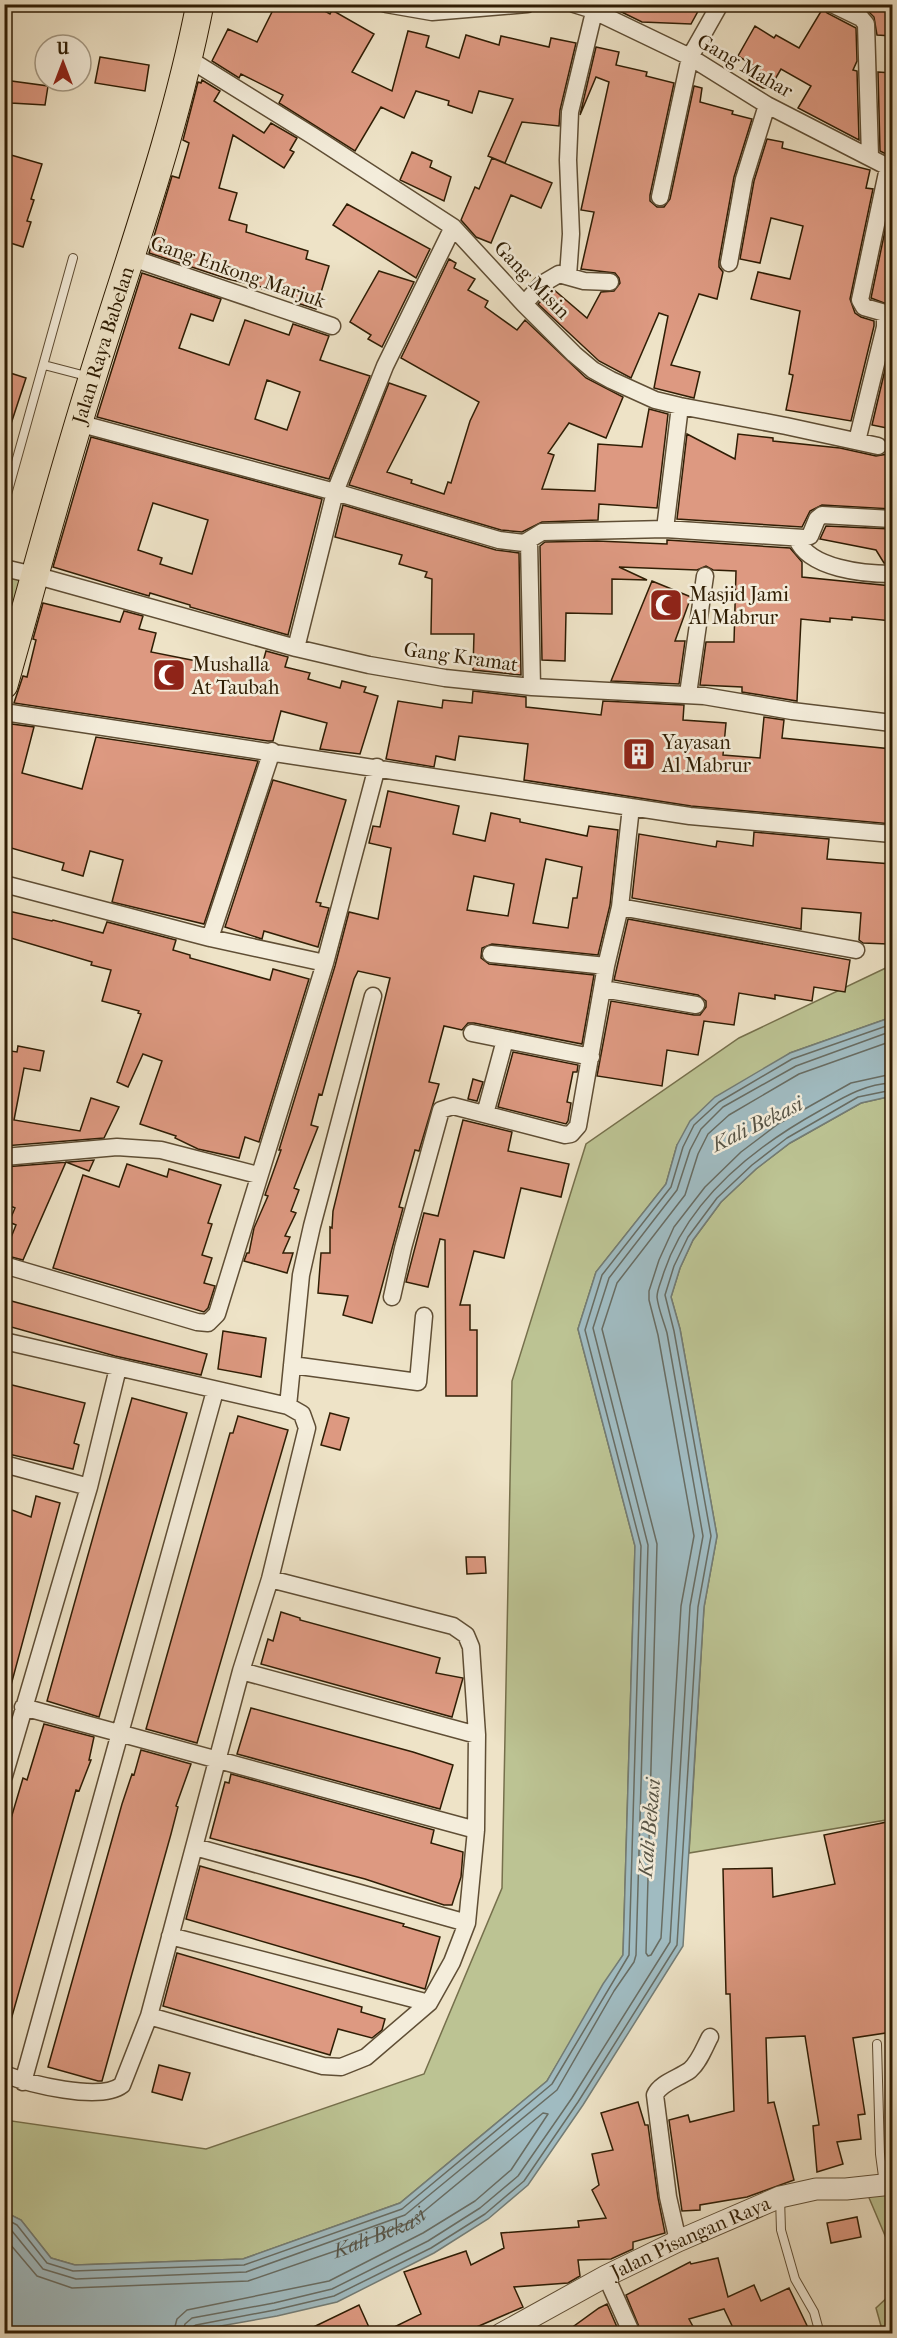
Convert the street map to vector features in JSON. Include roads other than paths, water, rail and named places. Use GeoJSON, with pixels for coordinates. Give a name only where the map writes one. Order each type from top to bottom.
{"type":"FeatureCollection","features":[{"type":"Feature","properties":{"kind":"main road","name":"Jalan Raya Babelan"},"geometry":{"type":"LineString","coordinates":[[4,685],[12,630],[34,574],[78,423],[132,258],[189,59],[200,4]]}},
{"type":"Feature","properties":{"kind":"street"},"geometry":{"type":"LineString","coordinates":[[386,4],[432,12],[528,4]]}},
{"type":"Feature","properties":{"kind":"street","name":"Gang Mahar"},"geometry":{"type":"LineString","coordinates":[[574,4],[690,57],[767,105],[890,168]]}},
{"type":"Feature","properties":{"kind":"street"},"geometry":{"type":"LineString","coordinates":[[660,197],[690,57],[720,4]]}},
{"type":"Feature","properties":{"kind":"street"},"geometry":{"type":"LineString","coordinates":[[832,4],[861,18],[867,24],[870,156]]}},
{"type":"Feature","properties":{"kind":"street"},"geometry":{"type":"LineString","coordinates":[[568,276],[571,234],[568,159],[570,112],[594,12]]}},
{"type":"Feature","properties":{"kind":"street","name":"Gang Misin"},"geometry":{"type":"LineString","coordinates":[[189,59],[314,136],[453,227],[524,303],[593,370],[633,392],[655,400],[878,446]]}},
{"type":"Feature","properties":{"kind":"street"},"geometry":{"type":"LineString","coordinates":[[729,263],[744,179],[767,105]]}},
{"type":"Feature","properties":{"kind":"street"},"geometry":{"type":"LineString","coordinates":[[856,441],[885,327],[885,313],[864,307],[860,300],[890,168]]}},
{"type":"Feature","properties":{"kind":"street"},"geometry":{"type":"LineString","coordinates":[[296,648],[335,492],[385,366],[453,227]]}},
{"type":"Feature","properties":{"kind":"street","name":"Gang Enkong Marjuk"},"geometry":{"type":"LineString","coordinates":[[132,258],[332,326]]}},
{"type":"Feature","properties":{"kind":"street"},"geometry":{"type":"LineString","coordinates":[[524,303],[542,284],[559,274],[584,281],[610,282]]}},
{"type":"Feature","properties":{"kind":"street"},"geometry":{"type":"LineString","coordinates":[[665,529],[680,406]]}},
{"type":"Feature","properties":{"kind":"street"},"geometry":{"type":"LineString","coordinates":[[78,423],[335,492],[499,540],[517,543],[529,541],[542,532],[665,529],[797,539],[810,536],[817,519],[822,514],[892,519]]}},
{"type":"Feature","properties":{"kind":"street"},"geometry":{"type":"LineString","coordinates":[[797,539],[804,549],[827,564],[859,572],[892,574]]}},
{"type":"Feature","properties":{"kind":"street"},"geometry":{"type":"LineString","coordinates":[[529,541],[532,687]]}},
{"type":"Feature","properties":{"kind":"street","name":"Gang Kramat"},"geometry":{"type":"LineString","coordinates":[[4,568],[34,574],[296,648],[369,665],[445,678],[532,687],[688,694],[792,711],[892,723]]}},
{"type":"Feature","properties":{"kind":"street"},"geometry":{"type":"LineString","coordinates":[[688,694],[705,576]]}},
{"type":"Feature","properties":{"kind":"street"},"geometry":{"type":"LineString","coordinates":[[4,712],[690,816],[892,834]]}},
{"type":"Feature","properties":{"kind":"street"},"geometry":{"type":"LineString","coordinates":[[210,938],[272,751]]}},
{"type":"Feature","properties":{"kind":"street"},"geometry":{"type":"LineString","coordinates":[[4,1265],[197,1322],[208,1323],[217,1314],[325,963],[377,767]]}},
{"type":"Feature","properties":{"kind":"street"},"geometry":{"type":"LineString","coordinates":[[392,1297],[439,1114],[448,1106],[561,1135],[571,1134],[578,1126],[606,966],[620,906],[631,807]]}},
{"type":"Feature","properties":{"kind":"street"},"geometry":{"type":"LineString","coordinates":[[4,884],[210,938],[325,963]]}},
{"type":"Feature","properties":{"kind":"street"},"geometry":{"type":"LineString","coordinates":[[620,906],[856,950]]}},
{"type":"Feature","properties":{"kind":"street"},"geometry":{"type":"LineString","coordinates":[[490,954],[606,966]]}},
{"type":"Feature","properties":{"kind":"street"},"geometry":{"type":"LineString","coordinates":[[603,989],[696,1005]]}},
{"type":"Feature","properties":{"kind":"street"},"geometry":{"type":"LineString","coordinates":[[288,1406],[298,1295],[307,1246],[374,996]]}},
{"type":"Feature","properties":{"kind":"street"},"geometry":{"type":"LineString","coordinates":[[472,1034],[591,1057]]}},
{"type":"Feature","properties":{"kind":"street"},"geometry":{"type":"LineString","coordinates":[[484,1114],[506,1040]]}},
{"type":"Feature","properties":{"kind":"street"},"geometry":{"type":"LineString","coordinates":[[4,1157],[117,1147],[161,1150],[258,1175]]}},
{"type":"Feature","properties":{"kind":"street"},"geometry":{"type":"LineString","coordinates":[[292,1365],[418,1382],[424,1316]]}},
{"type":"Feature","properties":{"kind":"street"},"geometry":{"type":"LineString","coordinates":[[4,1341],[288,1406],[302,1414],[306,1421],[306,1436],[270,1579],[241,1671],[149,2016],[129,2071],[122,2085],[117,2089],[84,2091],[23,2082],[4,2074]]}},
{"type":"Feature","properties":{"kind":"street"},"geometry":{"type":"LineString","coordinates":[[4,1776],[89,1487],[118,1368]]}},
{"type":"Feature","properties":{"kind":"street"},"geometry":{"type":"LineString","coordinates":[[23,2082],[215,1391]]}},
{"type":"Feature","properties":{"kind":"street"},"geometry":{"type":"LineString","coordinates":[[4,1464],[89,1487]]}},
{"type":"Feature","properties":{"kind":"street"},"geometry":{"type":"LineString","coordinates":[[149,2016],[332,2067],[350,2064],[366,2057],[429,2003],[452,1962],[467,1923],[476,1830],[477,1735],[471,1647],[466,1635],[453,1626],[270,1579]]}},
{"type":"Feature","properties":{"kind":"street"},"geometry":{"type":"LineString","coordinates":[[241,1671],[477,1735]]}},
{"type":"Feature","properties":{"kind":"street"},"geometry":{"type":"LineString","coordinates":[[23,1707],[476,1830]]}},
{"type":"Feature","properties":{"kind":"street"},"geometry":{"type":"LineString","coordinates":[[195,1847],[467,1923]]}},
{"type":"Feature","properties":{"kind":"street"},"geometry":{"type":"LineString","coordinates":[[170,1936],[429,2003]]}},
{"type":"Feature","properties":{"kind":"street"},"geometry":{"type":"LineString","coordinates":[[678,2241],[668,2197],[655,2095],[658,2089],[678,2078],[697,2062],[710,2037]]}},
{"type":"Feature","properties":{"kind":"street","name":"Jalan Pisangan Raya"},"geometry":{"type":"LineString","coordinates":[[501,2334],[606,2276],[678,2241],[780,2197],[816,2189],[846,2189],[888,2184]]}},
{"type":"Feature","properties":{"kind":"street"},"geometry":{"type":"LineString","coordinates":[[606,2276],[632,2334]]}},
{"type":"Feature","properties":{"kind":"lane"},"geometry":{"type":"LineString","coordinates":[[4,505],[74,258]]}},
{"type":"Feature","properties":{"kind":"lane"},"geometry":{"type":"LineString","coordinates":[[44,365],[92,378]]}},
{"type":"Feature","properties":{"kind":"lane"},"geometry":{"type":"LineString","coordinates":[[877,2044],[880,2154],[888,2184]]}},
{"type":"Feature","properties":{"kind":"lane"},"geometry":{"type":"LineString","coordinates":[[780,2197],[781,2230],[795,2278],[814,2312],[820,2334]]}},
{"type":"Feature","properties":{"kind":"water","name":"Kali Bekasi"},"geometry":{"type":"Polygon","coordinates":[[[892,1017],[892,1096],[861,1103],[790,1143],[756,1169],[721,1202],[693,1240],[680,1268],[671,1297],[680,1329],[717,1536],[704,1607],[683,1946],[583,2105],[528,2185],[488,2219],[434,2253],[337,2302],[277,2316],[181,2333],[12,2333],[5,2321],[5,2212],[21,2220],[51,2258],[75,2265],[243,2259],[400,2203],[547,2081],[603,1984],[623,1955],[635,1546],[578,1329],[596,1272],[666,1184],[677,1145],[690,1121],[715,1097],[790,1053],[892,1017]]]}},
{"type":"Feature","properties":{"kind":"place","name":"Masjid Jami Al Mabrur"},"geometry":{"type":"Point","coordinates":[666,605]}},
{"type":"Feature","properties":{"kind":"place","name":"Mushalla At Taubah"},"geometry":{"type":"Point","coordinates":[169,675]}},
{"type":"Feature","properties":{"kind":"place","name":"Yayasan Al Mabrur"},"geometry":{"type":"Point","coordinates":[639,754]}}]}
